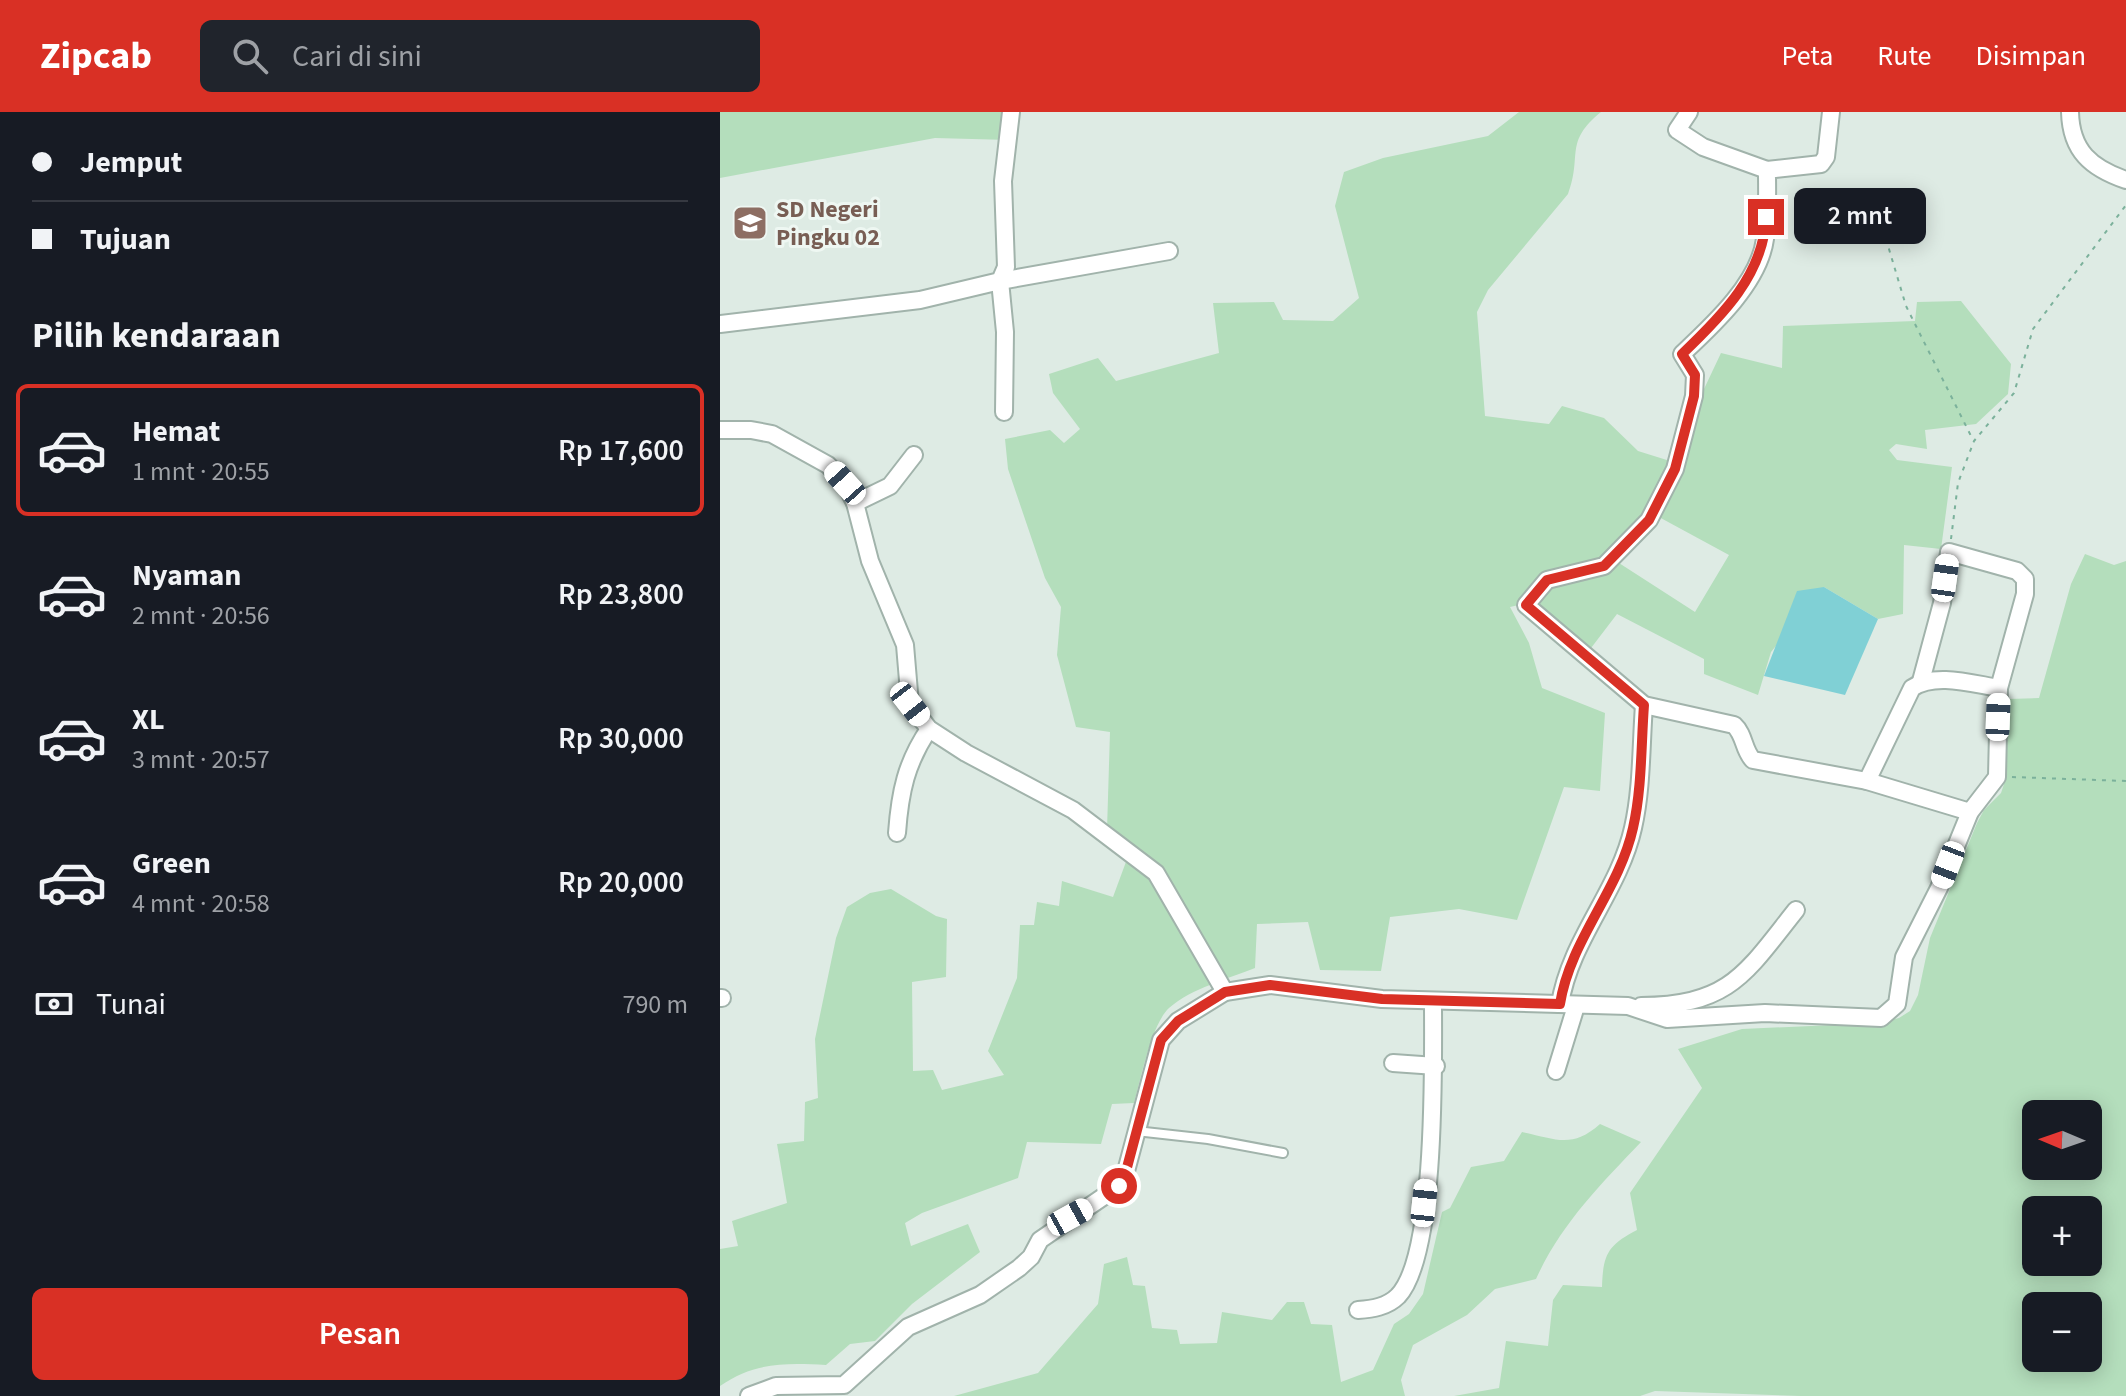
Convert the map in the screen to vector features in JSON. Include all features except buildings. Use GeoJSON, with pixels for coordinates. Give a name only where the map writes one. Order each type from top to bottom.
{"type":"FeatureCollection","features":[{"type":"Feature","properties":{"kind":"street"},"geometry":{"type":"LineString","coordinates":[[1004,412],[1005,332],[1000,281],[1006,267],[1003,181],[1011,112]]}},
{"type":"Feature","properties":{"kind":"street"},"geometry":{"type":"LineString","coordinates":[[1689,112],[1677,130],[1703,147],[1767,170],[1821,164],[1826,157],[1831,112]]}},
{"type":"Feature","properties":{"kind":"street"},"geometry":{"type":"LineString","coordinates":[[2070,112],[2077,148],[2101,171],[2126,180]]}},
{"type":"Feature","properties":{"kind":"street"},"geometry":{"type":"LineString","coordinates":[[1767,170],[1765,241],[1757,262],[1711,327],[1682,354],[1695,375],[1694,396],[1675,469],[1649,520],[1604,566],[1547,580],[1526,605],[1644,705],[1734,725],[1741,731],[1747,754],[1753,760],[1867,781],[1970,812]]}},
{"type":"Feature","properties":{"kind":"street"},"geometry":{"type":"LineString","coordinates":[[720,324],[920,300],[1000,281],[1169,251]]}},
{"type":"Feature","properties":{"kind":"street"},"geometry":{"type":"LineString","coordinates":[[720,430],[751,430],[801,447],[828,465],[845,483],[855,503],[870,561],[905,645],[910,704],[929,729],[966,753],[1073,810],[1156,873],[1225,992]]}},
{"type":"Feature","properties":{"kind":"street"},"geometry":{"type":"LineString","coordinates":[[855,503],[890,486],[914,455]]}},
{"type":"Feature","properties":{"kind":"street"},"geometry":{"type":"LineString","coordinates":[[1628,1006],[1667,1019],[1765,1013],[1881,1018],[1888,1015],[1901,990],[1904,957],[1939,888],[1970,812],[1997,777],[1999,688],[2025,594],[2025,579],[2017,571],[1949,552],[1942,603],[1921,681],[1912,688],[1867,781]]}},
{"type":"Feature","properties":{"kind":"street"},"geometry":{"type":"LineString","coordinates":[[1921,681],[1953,681],[1999,688]]}},
{"type":"Feature","properties":{"kind":"street"},"geometry":{"type":"LineString","coordinates":[[1556,1071],[1568,1005],[1570,961],[1591,926],[1633,828],[1644,705]]}},
{"type":"Feature","properties":{"kind":"street"},"geometry":{"type":"LineString","coordinates":[[897,833],[901,789],[910,758],[929,729]]}},
{"type":"Feature","properties":{"kind":"street"},"geometry":{"type":"LineString","coordinates":[[749,1396],[776,1386],[844,1385],[908,1327],[980,1295],[1031,1257],[1040,1240],[1119,1186],[1125,1175],[1161,1040],[1178,1021],[1225,992],[1270,985],[1433,1001],[1678,1006],[1721,992],[1744,976],[1796,910]]}},
{"type":"Feature","properties":{"kind":"street"},"geometry":{"type":"LineString","coordinates":[[1358,1310],[1374,1308],[1398,1296],[1413,1265],[1431,1145],[1436,1066],[1433,1001]]}},
{"type":"Feature","properties":{"kind":"street"},"geometry":{"type":"LineString","coordinates":[[1393,1063],[1436,1066]]}},
{"type":"Feature","properties":{"kind":"lane"},"geometry":{"type":"LineString","coordinates":[[1136,1131],[1208,1139],[1283,1153]]}},
{"type":"Feature","properties":{"kind":"path"},"geometry":{"type":"LineString","coordinates":[[1949,552],[1958,483],[1974,441],[2014,393],[2033,329],[2126,205]]}},
{"type":"Feature","properties":{"kind":"path"},"geometry":{"type":"LineString","coordinates":[[1886,239],[1906,306],[1974,441]]}},
{"type":"Feature","properties":{"kind":"path"},"geometry":{"type":"LineString","coordinates":[[1997,777],[2126,781]]}},
{"type":"Feature","properties":{"kind":"green space"},"geometry":{"type":"Polygon","coordinates":[[[720,112],[1017,112],[1009,140],[935,138],[720,178],[720,112]]]}},
{"type":"Feature","properties":{"kind":"green space"},"geometry":{"type":"Polygon","coordinates":[[[1519,112],[1601,112],[1589,123],[1578,141],[1568,194],[1488,290],[1477,312],[1485,416],[1549,424],[1562,406],[1604,418],[1638,451],[1670,461],[1721,353],[1782,368],[1783,326],[1915,321],[1917,302],[1961,301],[2011,364],[2008,394],[1976,424],[1925,430],[1927,449],[1896,444],[1889,450],[1897,460],[1952,467],[1941,549],[1904,545],[1903,614],[1878,619],[1824,587],[1771,652],[1758,695],[1704,674],[1704,659],[1617,614],[1588,652],[1523,604],[1510,607],[1529,643],[1542,688],[1605,713],[1600,791],[1564,787],[1517,920],[1459,909],[1390,917],[1381,971],[1320,970],[1308,922],[1257,924],[1255,968],[1199,989],[1169,1008],[1152,1039],[1134,1103],[1112,1104],[1101,1144],[1027,1142],[1018,1178],[922,1213],[905,1223],[911,1246],[968,1224],[980,1252],[912,1304],[875,1341],[850,1344],[826,1365],[784,1364],[758,1368],[720,1386],[720,1249],[738,1246],[732,1221],[787,1203],[777,1144],[804,1141],[805,1102],[818,1098],[815,1039],[836,938],[847,907],[870,893],[891,889],[936,916],[947,919],[946,977],[912,982],[913,1071],[933,1070],[942,1090],[1004,1075],[988,1051],[1017,978],[1020,925],[1034,925],[1037,902],[1059,906],[1062,881],[1113,897],[1130,851],[1107,830],[1110,732],[1076,727],[1057,655],[1061,607],[1045,578],[1008,469],[1005,439],[1050,430],[1064,443],[1080,429],[1053,393],[1049,374],[1098,358],[1116,381],[1219,353],[1213,303],[1274,302],[1283,320],[1333,321],[1359,298],[1335,206],[1344,172],[1383,158],[1488,136],[1519,112]],[[1646,510],[1605,554],[1695,612],[1729,555],[1646,510]]]}},
{"type":"Feature","properties":{"kind":"green space"},"geometry":{"type":"Polygon","coordinates":[[[2085,554],[2114,565],[2126,561],[2126,1396],[1801,1396],[1655,1391],[1640,1396],[1454,1396],[1499,1388],[1506,1341],[1548,1346],[1553,1300],[1563,1285],[1602,1287],[1609,1252],[1619,1241],[1637,1230],[1630,1193],[1702,1088],[1678,1049],[1742,1029],[1877,1023],[1899,1018],[1910,1011],[1918,995],[1930,938],[1977,823],[1984,810],[2001,793],[2007,775],[2002,738],[2008,699],[2039,698],[2071,584],[2085,554]]]}},
{"type":"Feature","properties":{"kind":"green space"},"geometry":{"type":"Polygon","coordinates":[[[1600,1124],[1641,1142],[1569,1223],[1536,1279],[1495,1289],[1467,1315],[1413,1345],[1401,1380],[1405,1396],[954,1396],[1038,1373],[1098,1304],[1104,1264],[1127,1257],[1133,1285],[1145,1286],[1152,1328],[1177,1330],[1180,1344],[1217,1343],[1222,1312],[1272,1320],[1287,1302],[1304,1302],[1311,1324],[1332,1325],[1341,1382],[1373,1370],[1394,1324],[1409,1314],[1423,1294],[1442,1212],[1450,1208],[1471,1167],[1504,1161],[1522,1132],[1563,1140],[1581,1137],[1600,1124]]]}},
{"type":"Feature","properties":{"kind":"water"},"geometry":{"type":"Polygon","coordinates":[[[1824,587],[1878,619],[1845,695],[1764,676],[1797,591],[1824,587]]]}},
{"type":"Feature","properties":{"kind":"place","name":"SD Negeri Pingku 02"},"geometry":{"type":"Point","coordinates":[750,223]}},
{"type":"Feature","properties":{"kind":"route"},"geometry":{"type":"LineString","coordinates":[[1119,1186],[1125,1175],[1161,1040],[1178,1021],[1225,992],[1270,985],[1382,999],[1560,1004],[1570,961],[1591,926],[1633,828],[1644,705],[1527,609],[1526,605],[1547,580],[1604,566],[1625,548],[1649,520],[1675,469],[1694,396],[1695,375],[1682,354],[1711,327],[1749,277],[1765,241],[1766,217]]}}]}
